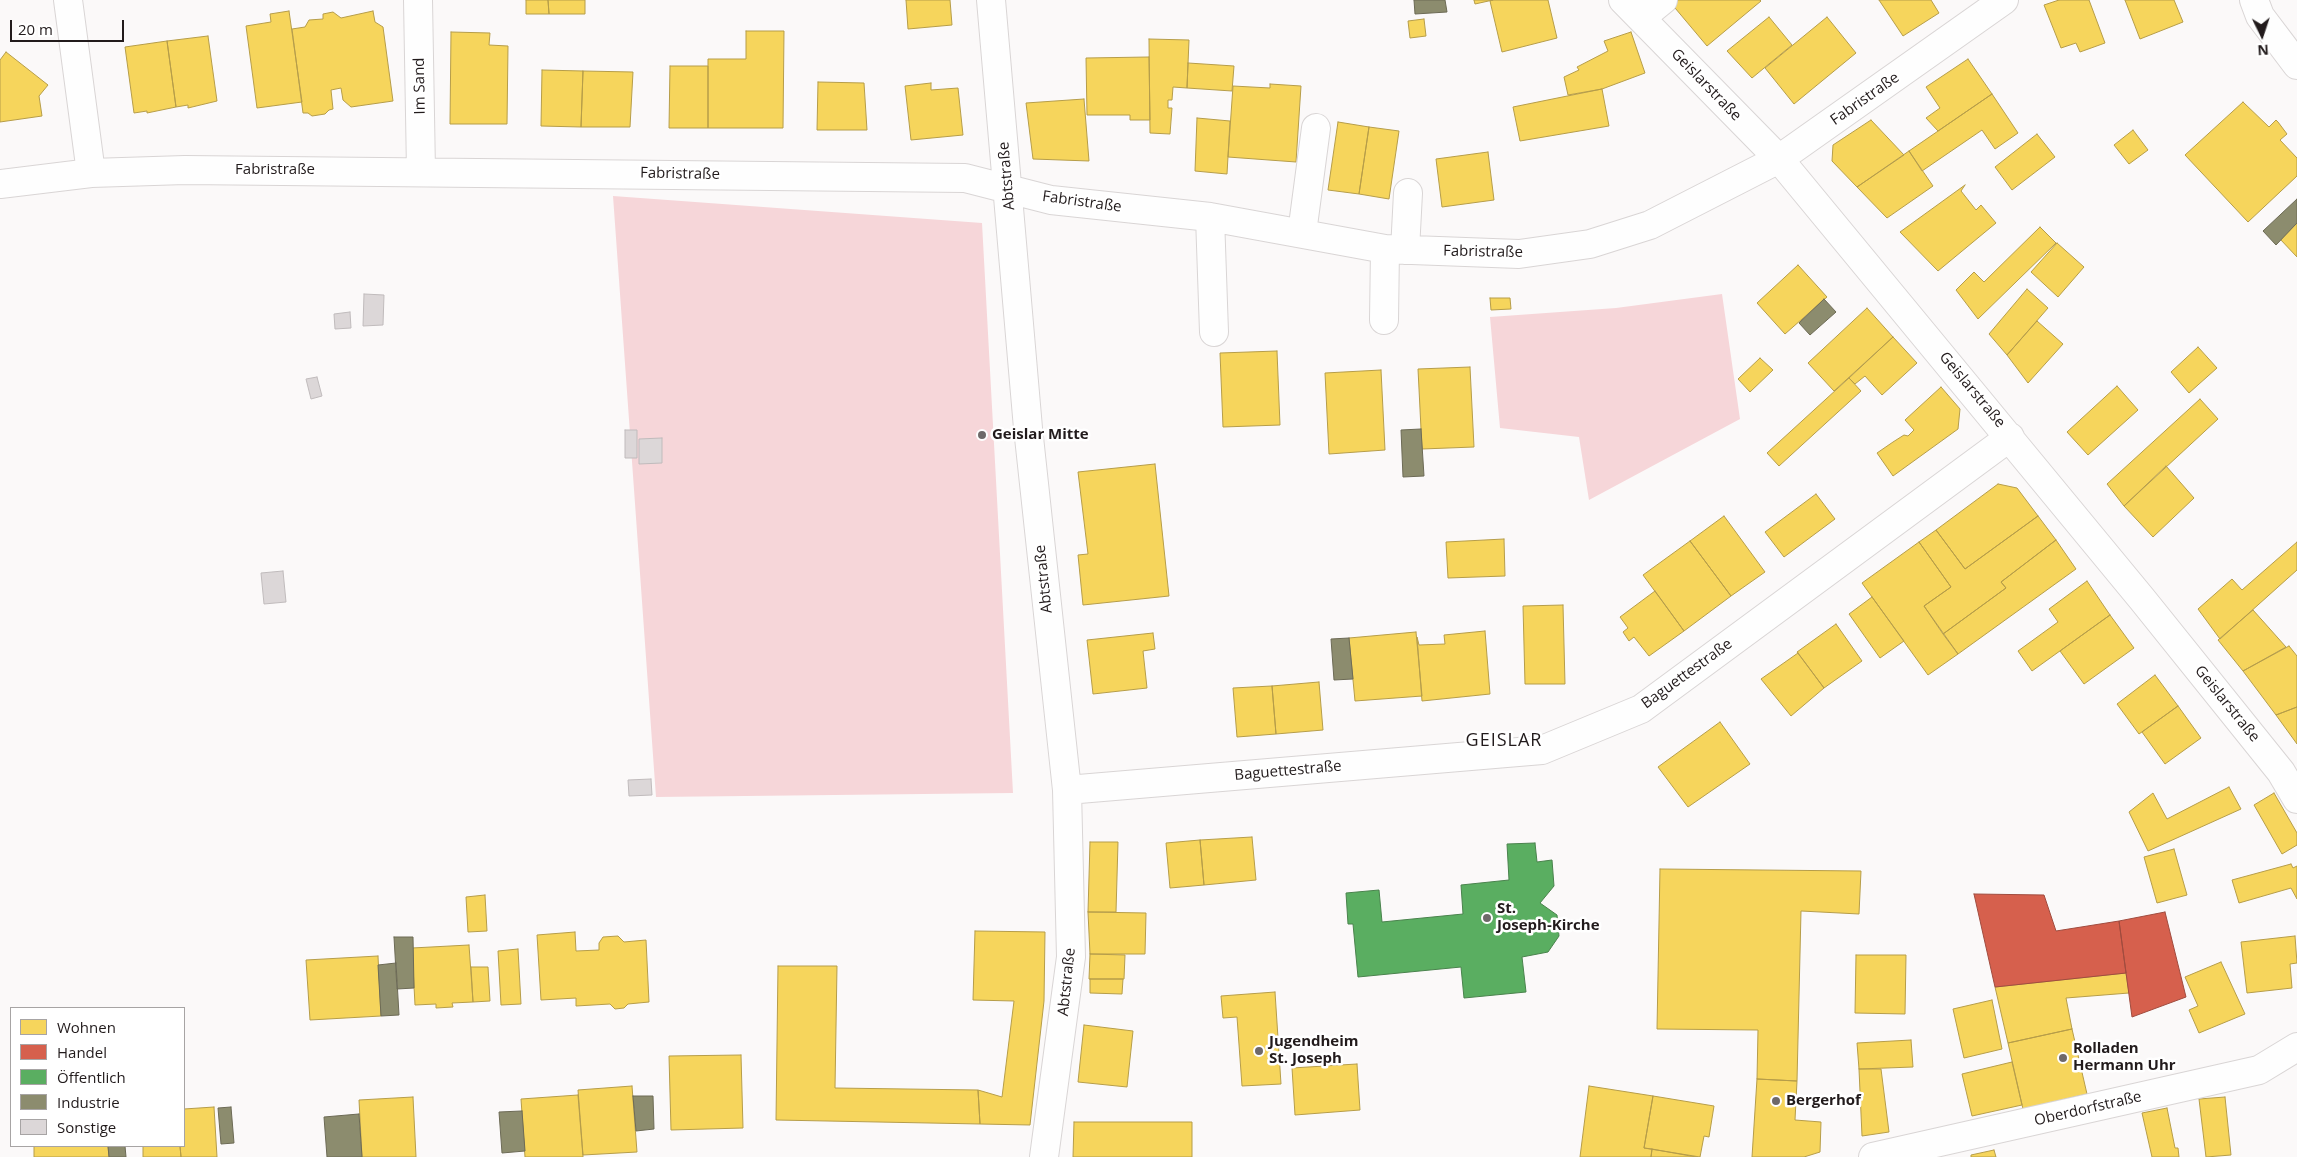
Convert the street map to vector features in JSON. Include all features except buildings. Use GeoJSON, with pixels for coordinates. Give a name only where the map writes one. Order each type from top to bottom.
{"type":"FeatureCollection","features":[{"type":"Feature","properties":{"kind":"street"},"geometry":{"type":"LineString","coordinates":[[68,0],[91,173]]}},
{"type":"Feature","properties":{"kind":"street","name":"Im Sand"},"geometry":{"type":"LineString","coordinates":[[418,0],[421,171]]}},
{"type":"Feature","properties":{"kind":"street","name":"Abtstraße"},"geometry":{"type":"LineString","coordinates":[[992,0],[1028,428],[1067,790],[1071,957],[1044,1157]]}},
{"type":"Feature","properties":{"kind":"street"},"geometry":{"type":"LineString","coordinates":[[1632,9],[1663,0]]}},
{"type":"Feature","properties":{"kind":"street","name":"Fabristraße"},"geometry":{"type":"LineString","coordinates":[[0,184],[91,173],[185,170],[965,178],[1051,200],[1210,217],[1395,249],[1519,254],[1590,244],[1650,225],[1779,159],[2004,0]]}},
{"type":"Feature","properties":{"kind":"street"},"geometry":{"type":"LineString","coordinates":[[2254,0],[2260,16],[2297,65]]}},
{"type":"Feature","properties":{"kind":"street","name":"Geislarstraße"},"geometry":{"type":"LineString","coordinates":[[1632,9],[1779,159],[2010,436],[2281,772],[2297,799]]}},
{"type":"Feature","properties":{"kind":"street"},"geometry":{"type":"LineString","coordinates":[[1302,233],[1316,128]]}},
{"type":"Feature","properties":{"kind":"street"},"geometry":{"type":"LineString","coordinates":[[1384,320],[1395,249],[1408,193]]}},
{"type":"Feature","properties":{"kind":"street"},"geometry":{"type":"LineString","coordinates":[[1210,217],[1214,332]]}},
{"type":"Feature","properties":{"kind":"street","name":"Baguettestraße"},"geometry":{"type":"LineString","coordinates":[[1067,790],[1542,750],[1641,709],[2010,436]]}},
{"type":"Feature","properties":{"kind":"street","name":"Oberdorfstraße"},"geometry":{"type":"LineString","coordinates":[[1873,1157],[2259,1070],[2297,1047]]}},
{"type":"Feature","properties":{"kind":"shaded area"},"geometry":{"type":"Polygon","coordinates":[[[613,196],[982,223],[1013,793],[656,797],[613,196]]]}},
{"type":"Feature","properties":{"kind":"shaded area"},"geometry":{"type":"Polygon","coordinates":[[[1722,294],[1740,419],[1589,500],[1579,437],[1500,428],[1490,317],[1616,308],[1722,294]]]}},
{"type":"Feature","properties":{"kind":"place","name":"Geislar Mitte"},"geometry":{"type":"Point","coordinates":[982,435]}},
{"type":"Feature","properties":{"kind":"place","name":"St. Joseph-Kirche"},"geometry":{"type":"Point","coordinates":[1487,918]}},
{"type":"Feature","properties":{"kind":"place","name":"Jugendheim St. Joseph"},"geometry":{"type":"Point","coordinates":[1259,1051]}},
{"type":"Feature","properties":{"kind":"place","name":"Rolladen Hermann Uhr"},"geometry":{"type":"Point","coordinates":[2063,1058]}},
{"type":"Feature","properties":{"kind":"place","name":"Bergerhof"},"geometry":{"type":"Point","coordinates":[1776,1101]}},
{"type":"Feature","properties":{"kind":"district","name":"GEISLAR"},"geometry":{"type":"Point","coordinates":[1504,741]}}]}
